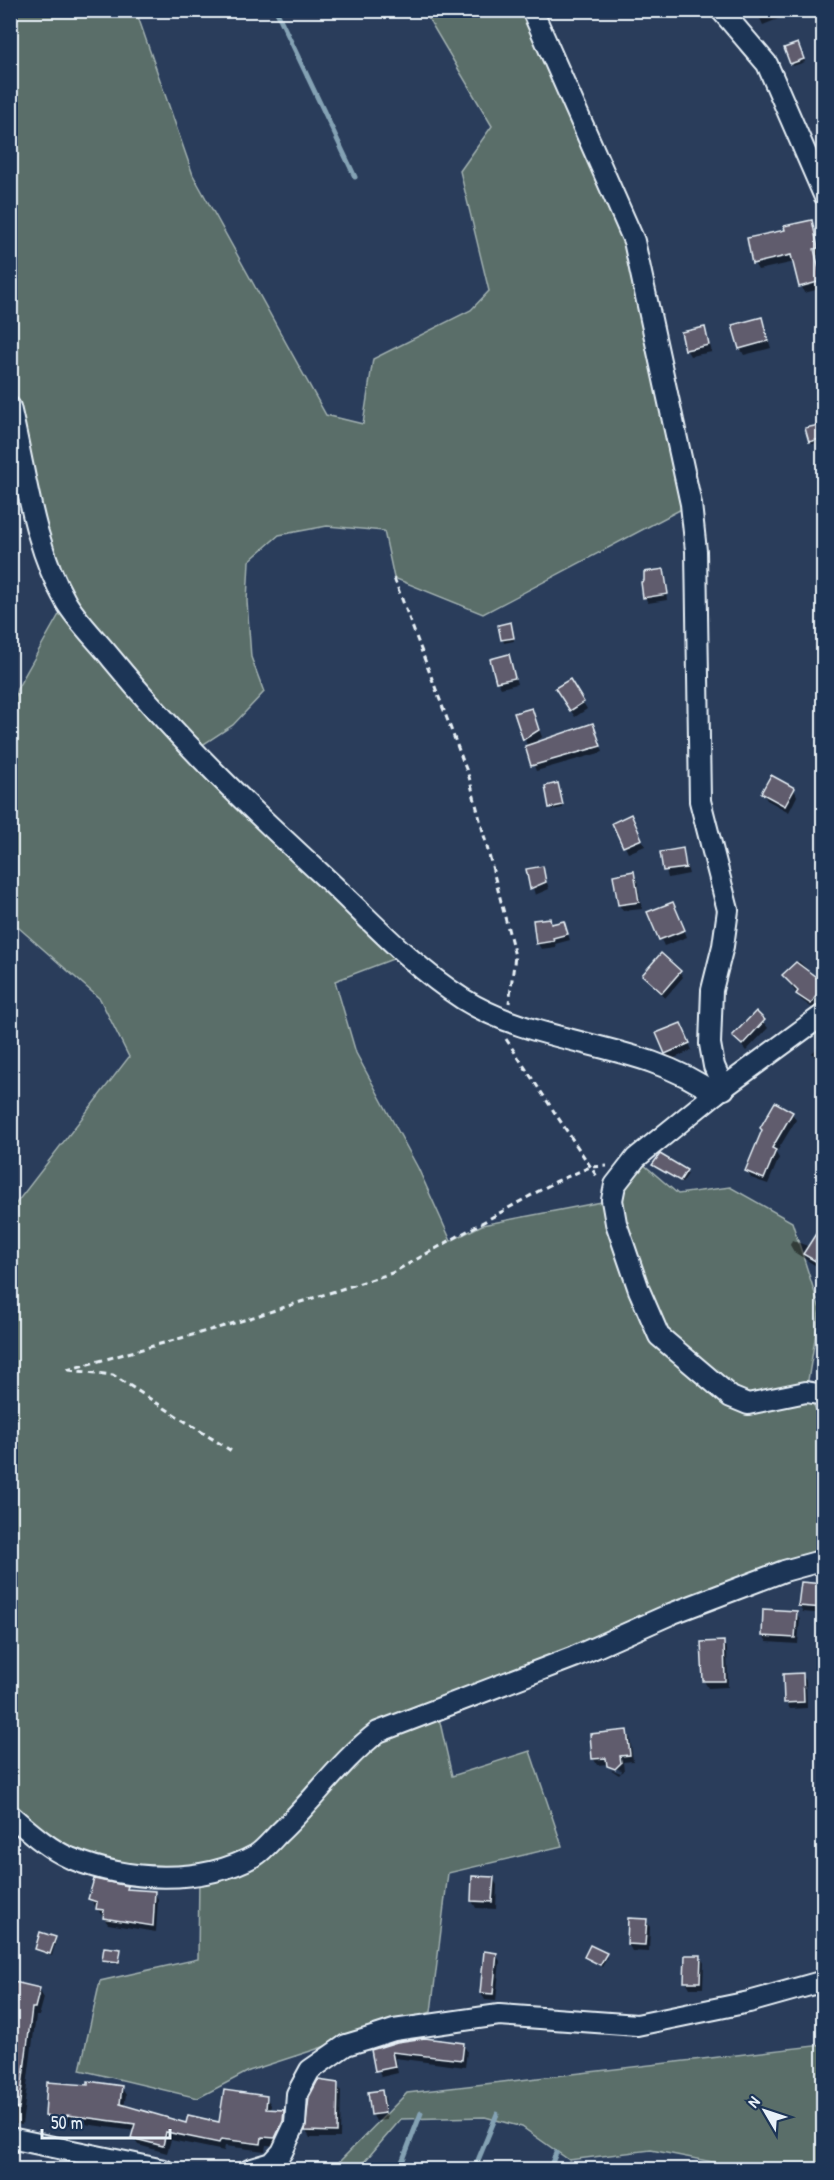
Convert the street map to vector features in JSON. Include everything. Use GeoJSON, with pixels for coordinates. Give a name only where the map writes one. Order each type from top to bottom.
{"type":"FeatureCollection","features":[{"type":"Feature","properties":{"kind":"street"},"geometry":{"type":"LineString","coordinates":[[532,10],[634,241],[691,504],[696,551],[700,801],[728,910],[723,946],[712,990],[710,1044],[719,1092]]}},
{"type":"Feature","properties":{"kind":"street"},"geometry":{"type":"LineString","coordinates":[[721,10],[767,64],[824,195]]}},
{"type":"Feature","properties":{"kind":"street"},"geometry":{"type":"LineString","coordinates":[[10,407],[37,536],[66,602],[130,681],[218,778],[406,954],[464,999],[528,1029],[569,1041],[609,1048],[719,1092]]}},
{"type":"Feature","properties":{"kind":"street"},"geometry":{"type":"LineString","coordinates":[[824,1014],[719,1092],[630,1165],[615,1185],[612,1200],[616,1223],[635,1279],[659,1336],[731,1397],[748,1404],[806,1392],[824,1395]]}},
{"type":"Feature","properties":{"kind":"street"},"geometry":{"type":"LineString","coordinates":[[10,1815],[35,1837],[69,1857],[137,1876],[199,1876],[256,1855],[295,1818],[353,1751],[378,1732],[574,1657],[673,1613],[784,1571],[824,1560]]}},
{"type":"Feature","properties":{"kind":"street"},"geometry":{"type":"LineString","coordinates":[[249,2169],[272,2163],[286,2145],[295,2124],[297,2094],[310,2070],[346,2046],[366,2039],[394,2030],[499,2015],[637,2025],[728,2007],[824,1981]]}},
{"type":"Feature","properties":{"kind":"street"},"geometry":{"type":"LineString","coordinates":[[10,2138],[164,2169]]}},
{"type":"Feature","properties":{"kind":"path"},"geometry":{"type":"LineString","coordinates":[[394,578],[469,777],[505,912],[514,956],[512,994],[504,1018],[504,1031],[508,1045],[612,1200]]}},
{"type":"Feature","properties":{"kind":"path"},"geometry":{"type":"LineString","coordinates":[[233,1452],[113,1375],[68,1370],[250,1318],[392,1273],[555,1182],[590,1167],[630,1165]]}},
{"type":"Feature","properties":{"kind":"green space"},"geometry":{"type":"Polygon","coordinates":[[[11,11],[136,11],[193,175],[326,415],[363,424],[373,359],[471,310],[489,291],[460,171],[492,126],[424,11],[532,11],[634,241],[691,504],[483,614],[394,578],[384,531],[327,526],[279,535],[249,561],[247,601],[251,657],[264,692],[233,725],[193,751],[406,954],[335,981],[356,1053],[418,1168],[451,1241],[482,1225],[612,1200],[636,1158],[678,1194],[730,1187],[792,1222],[820,1309],[806,1392],[823,1421],[823,1560],[437,1709],[452,1776],[530,1751],[562,1846],[448,1873],[431,2012],[249,2071],[198,2098],[80,2070],[100,1981],[198,1959],[199,1876],[69,1857],[11,1815],[11,1210],[129,1057],[100,999],[11,921],[10,727],[17,689],[66,602],[11,407],[11,11]]]}},
{"type":"Feature","properties":{"kind":"green space"},"geometry":{"type":"Polygon","coordinates":[[[823,2045],[823,2169],[748,2169],[651,2150],[569,2160],[522,2127],[485,2117],[401,2119],[365,2161],[362,2169],[249,2170],[268,2165],[336,2165],[407,2093],[823,2045]]]}},
{"type":"Feature","properties":{"kind":"building"},"geometry":{"type":"Polygon","coordinates":[[[798,43],[804,59],[790,64],[784,48],[798,43]]]}},
{"type":"Feature","properties":{"kind":"building"},"geometry":{"type":"Polygon","coordinates":[[[812,220],[818,248],[814,249],[822,281],[799,287],[791,255],[752,264],[747,238],[785,230],[784,226],[812,220]]]}},
{"type":"Feature","properties":{"kind":"building"},"geometry":{"type":"Polygon","coordinates":[[[762,317],[768,341],[739,349],[732,325],[762,317]]]}},
{"type":"Feature","properties":{"kind":"building"},"geometry":{"type":"Polygon","coordinates":[[[705,327],[709,345],[685,350],[681,332],[705,327]]]}},
{"type":"Feature","properties":{"kind":"building"},"geometry":{"type":"Polygon","coordinates":[[[824,424],[824,438],[809,442],[805,428],[824,424]]]}},
{"type":"Feature","properties":{"kind":"building"},"geometry":{"type":"Polygon","coordinates":[[[664,569],[668,594],[643,598],[641,582],[644,581],[644,572],[664,569]]]}},
{"type":"Feature","properties":{"kind":"building"},"geometry":{"type":"Polygon","coordinates":[[[511,622],[514,638],[501,640],[498,625],[511,622]]]}},
{"type":"Feature","properties":{"kind":"building"},"geometry":{"type":"Polygon","coordinates":[[[509,654],[515,678],[496,682],[490,659],[509,654]]]}},
{"type":"Feature","properties":{"kind":"building"},"geometry":{"type":"Polygon","coordinates":[[[570,679],[584,702],[570,711],[555,688],[570,679]]]}},
{"type":"Feature","properties":{"kind":"building"},"geometry":{"type":"Polygon","coordinates":[[[532,708],[539,730],[523,740],[514,713],[532,708]]]}},
{"type":"Feature","properties":{"kind":"building"},"geometry":{"type":"Polygon","coordinates":[[[593,723],[601,746],[531,766],[525,746],[593,723]]]}},
{"type":"Feature","properties":{"kind":"building"},"geometry":{"type":"Polygon","coordinates":[[[771,775],[795,788],[785,806],[761,793],[771,775]]]}},
{"type":"Feature","properties":{"kind":"building"},"geometry":{"type":"Polygon","coordinates":[[[558,783],[563,805],[549,808],[545,786],[558,783]]]}},
{"type":"Feature","properties":{"kind":"building"},"geometry":{"type":"Polygon","coordinates":[[[631,814],[642,839],[623,847],[612,823],[631,814]]]}},
{"type":"Feature","properties":{"kind":"building"},"geometry":{"type":"Polygon","coordinates":[[[683,848],[686,868],[663,871],[660,852],[683,848]]]}},
{"type":"Feature","properties":{"kind":"building"},"geometry":{"type":"Polygon","coordinates":[[[543,866],[546,882],[530,889],[526,869],[543,866]]]}},
{"type":"Feature","properties":{"kind":"building"},"geometry":{"type":"Polygon","coordinates":[[[634,871],[639,902],[618,905],[613,875],[634,871]]]}},
{"type":"Feature","properties":{"kind":"building"},"geometry":{"type":"Polygon","coordinates":[[[673,902],[685,930],[659,940],[647,912],[673,902]]]}},
{"type":"Feature","properties":{"kind":"building"},"geometry":{"type":"Polygon","coordinates":[[[550,918],[551,924],[564,921],[568,934],[553,938],[554,941],[536,944],[533,920],[550,918]]]}},
{"type":"Feature","properties":{"kind":"building"},"geometry":{"type":"Polygon","coordinates":[[[661,953],[681,971],[662,993],[642,975],[661,953]]]}},
{"type":"Feature","properties":{"kind":"building"},"geometry":{"type":"Polygon","coordinates":[[[796,962],[824,983],[811,1004],[796,994],[798,991],[782,975],[796,962]]]}},
{"type":"Feature","properties":{"kind":"building"},"geometry":{"type":"Polygon","coordinates":[[[756,1011],[765,1020],[742,1045],[732,1036],[756,1011]]]}},
{"type":"Feature","properties":{"kind":"building"},"geometry":{"type":"Polygon","coordinates":[[[681,1023],[690,1043],[665,1054],[656,1033],[681,1023]]]}},
{"type":"Feature","properties":{"kind":"building"},"geometry":{"type":"Polygon","coordinates":[[[775,1102],[793,1112],[772,1148],[776,1150],[764,1179],[745,1171],[762,1130],[760,1128],[775,1102]]]}},
{"type":"Feature","properties":{"kind":"building"},"geometry":{"type":"Polygon","coordinates":[[[660,1154],[687,1170],[680,1181],[652,1165],[660,1154]]]}},
{"type":"Feature","properties":{"kind":"building"},"geometry":{"type":"Polygon","coordinates":[[[824,1221],[824,1256],[819,1263],[803,1254],[824,1221]]]}},
{"type":"Feature","properties":{"kind":"building"},"geometry":{"type":"Polygon","coordinates":[[[801,1582],[824,1584],[824,1608],[798,1606],[801,1582]]]}},
{"type":"Feature","properties":{"kind":"building"},"geometry":{"type":"Polygon","coordinates":[[[763,1609],[797,1611],[795,1638],[762,1636],[763,1609]]]}},
{"type":"Feature","properties":{"kind":"building"},"geometry":{"type":"Polygon","coordinates":[[[724,1641],[725,1681],[703,1681],[701,1642],[724,1641]]]}},
{"type":"Feature","properties":{"kind":"building"},"geometry":{"type":"Polygon","coordinates":[[[803,1673],[804,1702],[784,1703],[783,1674],[803,1673]]]}},
{"type":"Feature","properties":{"kind":"building"},"geometry":{"type":"Polygon","coordinates":[[[627,1730],[630,1755],[620,1756],[621,1763],[615,1769],[607,1766],[606,1758],[592,1759],[590,1734],[627,1730]]]}},
{"type":"Feature","properties":{"kind":"building"},"geometry":{"type":"Polygon","coordinates":[[[472,1876],[494,1877],[492,1902],[471,1901],[472,1876]]]}},
{"type":"Feature","properties":{"kind":"building"},"geometry":{"type":"Polygon","coordinates":[[[94,1879],[128,1886],[127,1889],[155,1891],[153,1926],[103,1918],[104,1910],[96,1909],[97,1902],[88,1899],[94,1879]]]}},
{"type":"Feature","properties":{"kind":"building"},"geometry":{"type":"Polygon","coordinates":[[[628,1918],[647,1919],[645,1945],[627,1944],[628,1918]]]}},
{"type":"Feature","properties":{"kind":"building"},"geometry":{"type":"Polygon","coordinates":[[[40,1932],[56,1937],[50,1954],[35,1949],[40,1932]]]}},
{"type":"Feature","properties":{"kind":"building"},"geometry":{"type":"Polygon","coordinates":[[[590,1945],[607,1953],[600,1965],[584,1957],[590,1945]]]}},
{"type":"Feature","properties":{"kind":"building"},"geometry":{"type":"Polygon","coordinates":[[[104,1947],[121,1949],[119,1962],[102,1960],[104,1947]]]}},
{"type":"Feature","properties":{"kind":"building"},"geometry":{"type":"Polygon","coordinates":[[[484,1951],[497,1953],[493,1994],[480,1993],[484,1951]]]}},
{"type":"Feature","properties":{"kind":"building"},"geometry":{"type":"Polygon","coordinates":[[[685,1955],[701,1955],[700,1982],[684,1982],[685,1955]]]}},
{"type":"Feature","properties":{"kind":"building"},"geometry":{"type":"Polygon","coordinates":[[[10,1981],[40,1988],[35,2008],[32,2008],[19,2109],[10,2108],[10,1981]]]}},
{"type":"Feature","properties":{"kind":"building"},"geometry":{"type":"Polygon","coordinates":[[[425,2038],[464,2043],[462,2060],[392,2052],[395,2067],[375,2071],[371,2050],[397,2042],[425,2038]]]}},
{"type":"Feature","properties":{"kind":"building"},"geometry":{"type":"Polygon","coordinates":[[[318,2080],[338,2083],[337,2132],[305,2131],[309,2097],[318,2080]]]}},
{"type":"Feature","properties":{"kind":"building"},"geometry":{"type":"Polygon","coordinates":[[[88,2081],[122,2086],[120,2104],[186,2123],[188,2115],[219,2122],[224,2090],[267,2096],[266,2109],[284,2110],[283,2121],[275,2138],[262,2137],[261,2144],[221,2139],[219,2143],[166,2132],[163,2146],[131,2138],[135,2124],[67,2115],[66,2118],[45,2116],[47,2082],[88,2085],[88,2081]]]}},
{"type":"Feature","properties":{"kind":"building"},"geometry":{"type":"Polygon","coordinates":[[[382,2090],[385,2113],[371,2115],[368,2092],[382,2090]]]}},
{"type":"Feature","properties":{"kind":"waterway"},"geometry":{"type":"LineString","coordinates":[[276,10],[355,177]]}},
{"type":"Feature","properties":{"kind":"waterway"},"geometry":{"type":"LineString","coordinates":[[399,2170],[421,2113]]}},
{"type":"Feature","properties":{"kind":"waterway"},"geometry":{"type":"LineString","coordinates":[[474,2170],[497,2114]]}},
{"type":"Feature","properties":{"kind":"waterway"},"geometry":{"type":"LineString","coordinates":[[549,2170],[556,2153]]}},
{"type":"Feature","properties":{"kind":"waterway"},"geometry":{"type":"LineString","coordinates":[[625,2170],[627,2164]]}}]}
